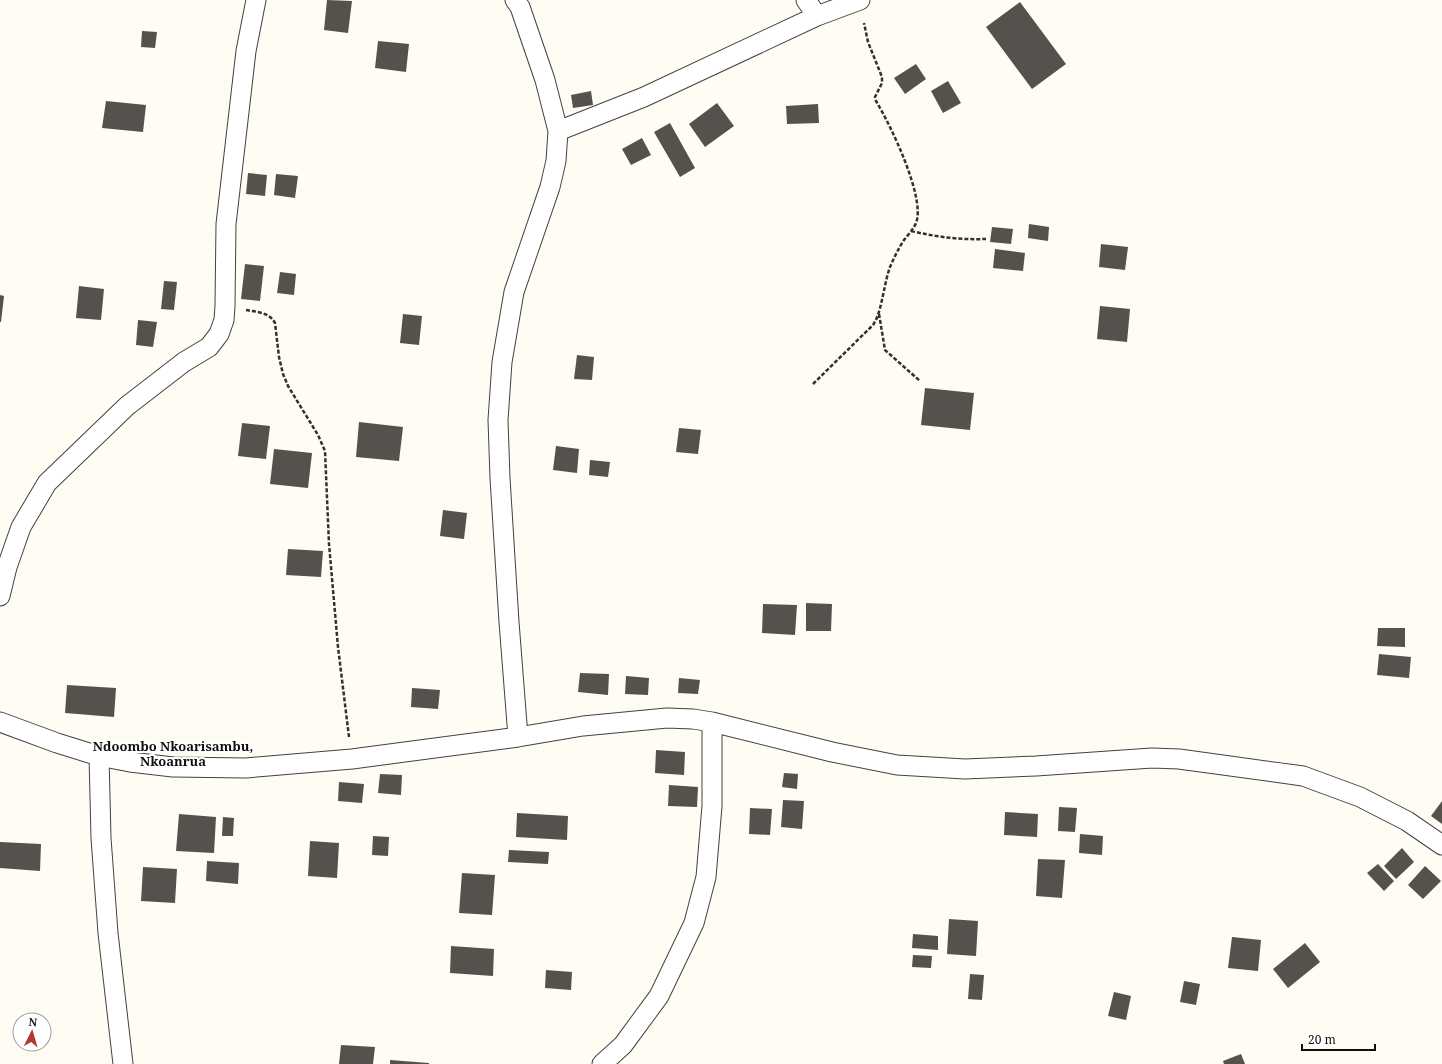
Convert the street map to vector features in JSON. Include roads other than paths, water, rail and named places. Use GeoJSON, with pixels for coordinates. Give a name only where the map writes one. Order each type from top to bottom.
{"type":"FeatureCollection","features":[{"type":"Feature","properties":{"kind":"street"},"geometry":{"type":"LineString","coordinates":[[0,596],[7,567],[21,527],[47,484],[127,406],[184,362],[209,347],[219,334],[224,320],[225,306],[226,224],[246,51],[256,0]]}},
{"type":"Feature","properties":{"kind":"street"},"geometry":{"type":"LineString","coordinates":[[515,0],[520,7],[545,80],[558,131],[556,161],[550,187],[514,292],[502,362],[498,420],[509,622],[518,737]]}},
{"type":"Feature","properties":{"kind":"street"},"geometry":{"type":"LineString","coordinates":[[806,0],[817,16]]}},
{"type":"Feature","properties":{"kind":"street"},"geometry":{"type":"LineString","coordinates":[[558,131],[644,97],[817,16],[859,0]]}},
{"type":"Feature","properties":{"kind":"street"},"geometry":{"type":"LineString","coordinates":[[0,722],[57,743],[99,756],[130,762],[173,767],[246,768],[352,760],[518,737],[583,726],[667,718],[693,719],[712,722],[832,752],[897,765],[965,769],[1152,758],[1179,759],[1303,776],[1360,797],[1407,820],[1442,845]]}},
{"type":"Feature","properties":{"kind":"street"},"geometry":{"type":"LineString","coordinates":[[602,1064],[623,1045],[658,996],[694,923],[706,876],[712,806],[712,722]]}},
{"type":"Feature","properties":{"kind":"street"},"geometry":{"type":"LineString","coordinates":[[99,756],[101,838],[108,933],[123,1064]]}},
{"type":"Feature","properties":{"kind":"district","name":"Ndoombo Nkoarisambu, Nkoanrua"},"geometry":{"type":"Point","coordinates":[173,754]}}]}
